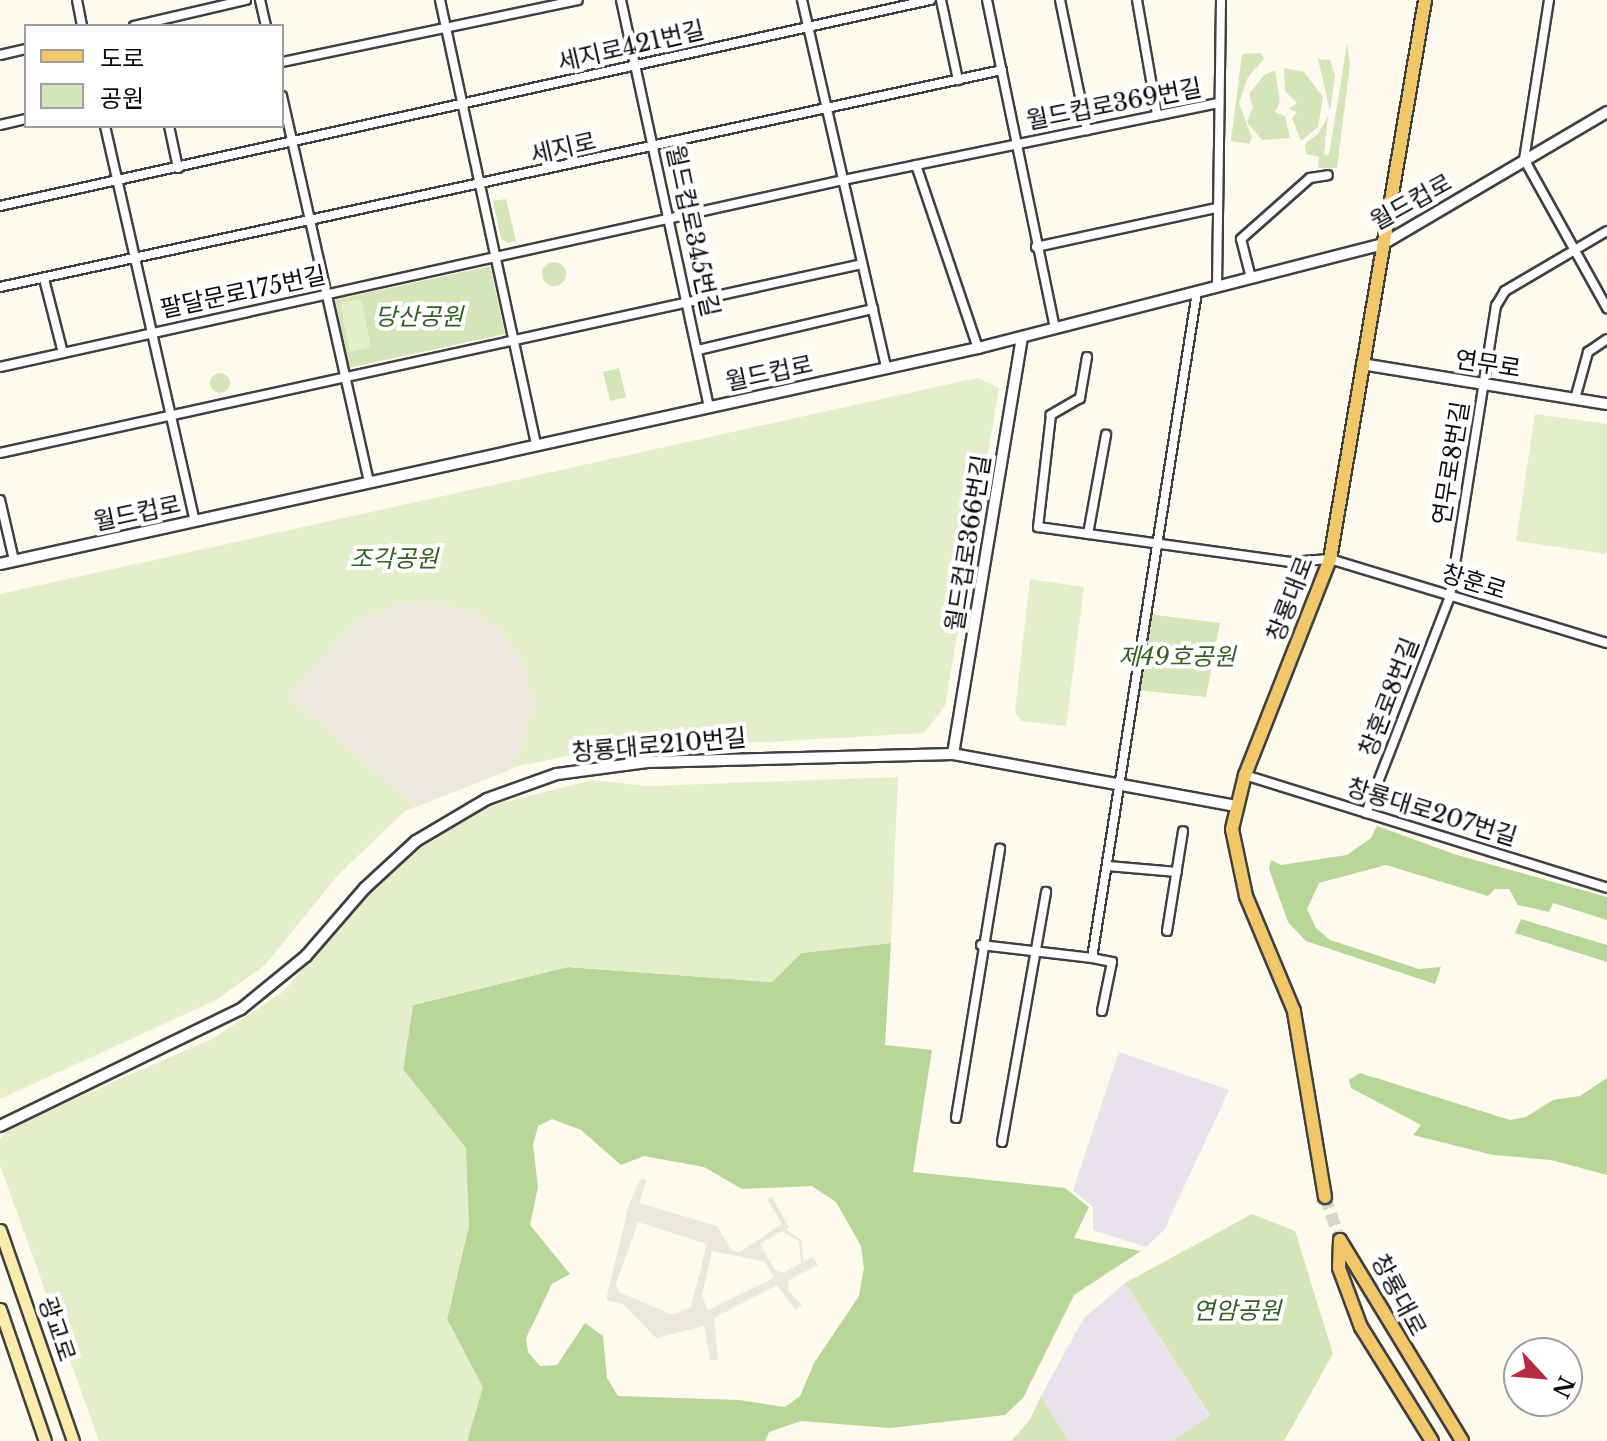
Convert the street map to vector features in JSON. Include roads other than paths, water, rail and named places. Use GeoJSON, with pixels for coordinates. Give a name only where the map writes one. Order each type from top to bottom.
{"type":"FeatureCollection","features":[{"type":"Feature","properties":{"kind":"main road","name":"창룡대로"},"geometry":{"type":"LineString","coordinates":[[1325,1197],[1294,1011],[1235,857],[1235,806],[1330,559],[1425,0]]}},
{"type":"Feature","properties":{"kind":"main road","name":"광교로"},"geometry":{"type":"LineString","coordinates":[[0,1230],[73,1441]]}},
{"type":"Feature","properties":{"kind":"main road","name":"창룡대로"},"geometry":{"type":"LineString","coordinates":[[1432,1441],[1361,1327],[1339,1268],[1340,1240],[1361,1266],[1418,1375],[1462,1441]]}},
{"type":"Feature","properties":{"kind":"main road","name":"광교로"},"geometry":{"type":"LineString","coordinates":[[0,1309],[45,1441]]}},
{"type":"Feature","properties":{"kind":"street"},"geometry":{"type":"LineString","coordinates":[[77,0],[82,24]]}},
{"type":"Feature","properties":{"kind":"street"},"geometry":{"type":"LineString","coordinates":[[143,24],[246,0]]}},
{"type":"Feature","properties":{"kind":"street"},"geometry":{"type":"LineString","coordinates":[[260,0],[266,24]]}},
{"type":"Feature","properties":{"kind":"street"},"geometry":{"type":"LineString","coordinates":[[440,0],[536,445]]}},
{"type":"Feature","properties":{"kind":"street"},"geometry":{"type":"LineString","coordinates":[[284,62],[578,0]]}},
{"type":"Feature","properties":{"kind":"street","name":"월드컵로345번길"},"geometry":{"type":"LineString","coordinates":[[621,0],[709,406]]}},
{"type":"Feature","properties":{"kind":"street"},"geometry":{"type":"LineString","coordinates":[[802,0],[886,367]]}},
{"type":"Feature","properties":{"kind":"street","name":"세지로421번길"},"geometry":{"type":"LineString","coordinates":[[0,206],[930,0]]}},
{"type":"Feature","properties":{"kind":"street"},"geometry":{"type":"LineString","coordinates":[[941,0],[958,80]]}},
{"type":"Feature","properties":{"kind":"street","name":"월드컵로369번길"},"geometry":{"type":"LineString","coordinates":[[987,0],[1055,328]]}},
{"type":"Feature","properties":{"kind":"street"},"geometry":{"type":"LineString","coordinates":[[1060,0],[1087,130]]}},
{"type":"Feature","properties":{"kind":"street"},"geometry":{"type":"LineString","coordinates":[[1137,0],[1157,115]]}},
{"type":"Feature","properties":{"kind":"street"},"geometry":{"type":"LineString","coordinates":[[1217,287],[1221,0]]}},
{"type":"Feature","properties":{"kind":"street"},"geometry":{"type":"LineString","coordinates":[[1549,0],[1524,159],[1607,308]]}},
{"type":"Feature","properties":{"kind":"street"},"geometry":{"type":"LineString","coordinates":[[0,55],[24,49]]}},
{"type":"Feature","properties":{"kind":"street"},"geometry":{"type":"LineString","coordinates":[[826,112],[1002,70]]}},
{"type":"Feature","properties":{"kind":"street","name":"월드컵로369번길"},"geometry":{"type":"LineString","coordinates":[[670,221],[843,180],[1219,103]]}},
{"type":"Feature","properties":{"kind":"street"},"geometry":{"type":"LineString","coordinates":[[284,105],[369,482]]}},
{"type":"Feature","properties":{"kind":"street","name":"세지로"},"geometry":{"type":"LineString","coordinates":[[0,287],[826,112]]}},
{"type":"Feature","properties":{"kind":"street","name":"월드컵로"},"geometry":{"type":"LineString","coordinates":[[0,564],[1022,338],[1383,244],[1607,112]]}},
{"type":"Feature","properties":{"kind":"street"},"geometry":{"type":"LineString","coordinates":[[0,125],[24,119]]}},
{"type":"Feature","properties":{"kind":"street"},"geometry":{"type":"LineString","coordinates":[[105,128],[195,521]]}},
{"type":"Feature","properties":{"kind":"street"},"geometry":{"type":"LineString","coordinates":[[169,128],[178,168]]}},
{"type":"Feature","properties":{"kind":"street"},"geometry":{"type":"LineString","coordinates":[[916,165],[978,348]]}},
{"type":"Feature","properties":{"kind":"street"},"geometry":{"type":"LineString","coordinates":[[1251,278],[1241,239],[1310,178],[1328,175]]}},
{"type":"Feature","properties":{"kind":"street"},"geometry":{"type":"LineString","coordinates":[[1036,247],[1217,208]]}},
{"type":"Feature","properties":{"kind":"street"},"geometry":{"type":"LineString","coordinates":[[495,258],[670,221]]}},
{"type":"Feature","properties":{"kind":"street","name":"연무로8번길"},"geometry":{"type":"LineString","coordinates":[[1450,596],[1496,306],[1505,291],[1607,231]]}},
{"type":"Feature","properties":{"kind":"street","name":"팔달문로175번길"},"geometry":{"type":"LineString","coordinates":[[0,367],[495,258]]}},
{"type":"Feature","properties":{"kind":"street"},"geometry":{"type":"LineString","coordinates":[[0,453],[170,413],[862,264]]}},
{"type":"Feature","properties":{"kind":"street"},"geometry":{"type":"LineString","coordinates":[[44,279],[63,353]]}},
{"type":"Feature","properties":{"kind":"street"},"geometry":{"type":"LineString","coordinates":[[1092,958],[1197,292]]}},
{"type":"Feature","properties":{"kind":"street"},"geometry":{"type":"LineString","coordinates":[[698,350],[873,309]]}},
{"type":"Feature","properties":{"kind":"street","name":"월드컵로366번길"},"geometry":{"type":"LineString","coordinates":[[953,754],[1022,338]]}},
{"type":"Feature","properties":{"kind":"street"},"geometry":{"type":"LineString","coordinates":[[1575,399],[1588,352],[1607,339]]}},
{"type":"Feature","properties":{"kind":"street"},"geometry":{"type":"LineString","coordinates":[[1087,357],[1080,398],[1051,415],[1038,527],[1289,562],[1330,559]]}},
{"type":"Feature","properties":{"kind":"street","name":"연무로"},"geometry":{"type":"LineString","coordinates":[[1362,364],[1607,404]]}},
{"type":"Feature","properties":{"kind":"street"},"geometry":{"type":"LineString","coordinates":[[1088,534],[1106,435]]}},
{"type":"Feature","properties":{"kind":"street"},"geometry":{"type":"LineString","coordinates":[[0,500],[14,560]]}},
{"type":"Feature","properties":{"kind":"street","name":"창훈로"},"geometry":{"type":"LineString","coordinates":[[1330,559],[1607,643]]}},
{"type":"Feature","properties":{"kind":"street","name":"창훈로8번길"},"geometry":{"type":"LineString","coordinates":[[1366,813],[1450,596]]}},
{"type":"Feature","properties":{"kind":"street","name":"창룡대로210번길"},"geometry":{"type":"LineString","coordinates":[[0,1126],[241,1009],[306,956],[401,853],[451,817],[513,788],[557,774],[647,762],[953,754],[1235,806]]}},
{"type":"Feature","properties":{"kind":"street","name":"창룡대로207번길"},"geometry":{"type":"LineString","coordinates":[[1245,775],[1607,888]]}},
{"type":"Feature","properties":{"kind":"street"},"geometry":{"type":"LineString","coordinates":[[1167,931],[1183,831]]}},
{"type":"Feature","properties":{"kind":"street"},"geometry":{"type":"LineString","coordinates":[[956,1118],[981,945],[1000,849]]}},
{"type":"Feature","properties":{"kind":"street"},"geometry":{"type":"LineString","coordinates":[[1108,866],[1177,872]]}},
{"type":"Feature","properties":{"kind":"street"},"geometry":{"type":"LineString","coordinates":[[1002,1142],[1046,892]]}},
{"type":"Feature","properties":{"kind":"street"},"geometry":{"type":"LineString","coordinates":[[981,945],[1112,962],[1102,1011]]}},
{"type":"Feature","properties":{"kind":"tunnel"},"geometry":{"type":"LineString","coordinates":[[1325,1197],[1340,1240]]}},
{"type":"Feature","properties":{"kind":"park label","name":"당산공원"},"geometry":{"type":"Point","coordinates":[419,317]}},
{"type":"Feature","properties":{"kind":"park label","name":"조각공원"},"geometry":{"type":"Point","coordinates":[394,559]}},
{"type":"Feature","properties":{"kind":"park label","name":"제49호공원"},"geometry":{"type":"Point","coordinates":[1177,657]}},
{"type":"Feature","properties":{"kind":"park label","name":"연암공원"},"geometry":{"type":"Point","coordinates":[1237,1311]}}]}
